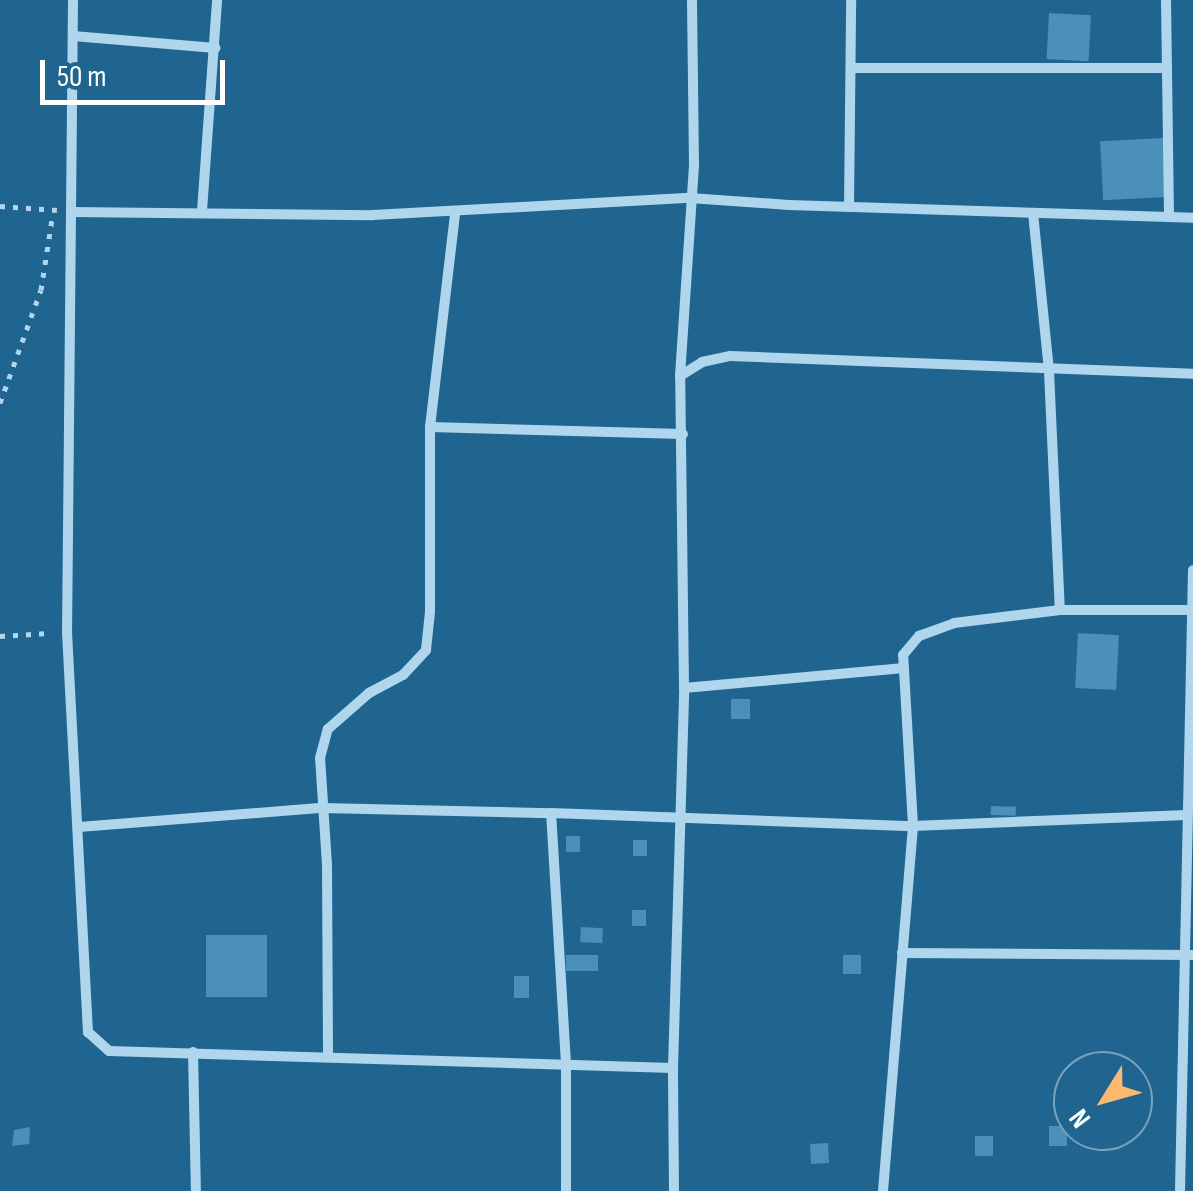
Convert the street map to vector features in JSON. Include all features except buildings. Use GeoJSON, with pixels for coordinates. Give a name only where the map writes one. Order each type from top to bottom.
{"type":"FeatureCollection","features":[{"type":"Feature","properties":{"kind":"street"},"geometry":{"type":"LineString","coordinates":[[73,0],[67,632],[88,1032],[109,1051],[328,1054],[673,1068]]}},
{"type":"Feature","properties":{"kind":"street"},"geometry":{"type":"LineString","coordinates":[[202,211],[216,0]]}},
{"type":"Feature","properties":{"kind":"street"},"geometry":{"type":"LineString","coordinates":[[674,1191],[673,1068],[684,688],[680,376],[694,165],[692,0]]}},
{"type":"Feature","properties":{"kind":"street"},"geometry":{"type":"LineString","coordinates":[[849,207],[851,0]]}},
{"type":"Feature","properties":{"kind":"street"},"geometry":{"type":"LineString","coordinates":[[1166,0],[1169,216]]}},
{"type":"Feature","properties":{"kind":"street"},"geometry":{"type":"LineString","coordinates":[[73,36],[215,48]]}},
{"type":"Feature","properties":{"kind":"street"},"geometry":{"type":"LineString","coordinates":[[852,68],[1167,68]]}},
{"type":"Feature","properties":{"kind":"street"},"geometry":{"type":"LineString","coordinates":[[71,212],[455,213],[690,198],[1193,218]]}},
{"type":"Feature","properties":{"kind":"street"},"geometry":{"type":"LineString","coordinates":[[328,1054],[327,864],[320,758],[328,729],[369,693],[402,675],[426,650],[430,611],[430,427],[455,213]]}},
{"type":"Feature","properties":{"kind":"street"},"geometry":{"type":"LineString","coordinates":[[1033,213],[1049,372],[1060,610]]}},
{"type":"Feature","properties":{"kind":"street"},"geometry":{"type":"LineString","coordinates":[[680,376],[702,362],[730,356],[1049,372],[1193,374]]}},
{"type":"Feature","properties":{"kind":"street"},"geometry":{"type":"LineString","coordinates":[[430,427],[683,434]]}},
{"type":"Feature","properties":{"kind":"street"},"geometry":{"type":"LineString","coordinates":[[1180,1191],[1187,1077],[1193,570]]}},
{"type":"Feature","properties":{"kind":"street"},"geometry":{"type":"LineString","coordinates":[[882,1191],[913,826],[903,655],[935,627],[1060,610],[1191,610]]}},
{"type":"Feature","properties":{"kind":"street"},"geometry":{"type":"LineString","coordinates":[[684,688],[904,668]]}},
{"type":"Feature","properties":{"kind":"street"},"geometry":{"type":"LineString","coordinates":[[79,827],[322,808],[551,813],[583,810],[680,818],[913,826],[1188,815]]}},
{"type":"Feature","properties":{"kind":"street"},"geometry":{"type":"LineString","coordinates":[[551,813],[566,1064],[566,1191]]}},
{"type":"Feature","properties":{"kind":"street"},"geometry":{"type":"LineString","coordinates":[[902,952],[1188,954]]}},
{"type":"Feature","properties":{"kind":"street"},"geometry":{"type":"LineString","coordinates":[[193,1052],[196,1191]]}},
{"type":"Feature","properties":{"kind":"path"},"geometry":{"type":"LineString","coordinates":[[0,206],[71,212]]}},
{"type":"Feature","properties":{"kind":"path"},"geometry":{"type":"LineString","coordinates":[[0,404],[41,290],[53,210]]}},
{"type":"Feature","properties":{"kind":"path"},"geometry":{"type":"LineString","coordinates":[[0,636],[67,632]]}}]}
